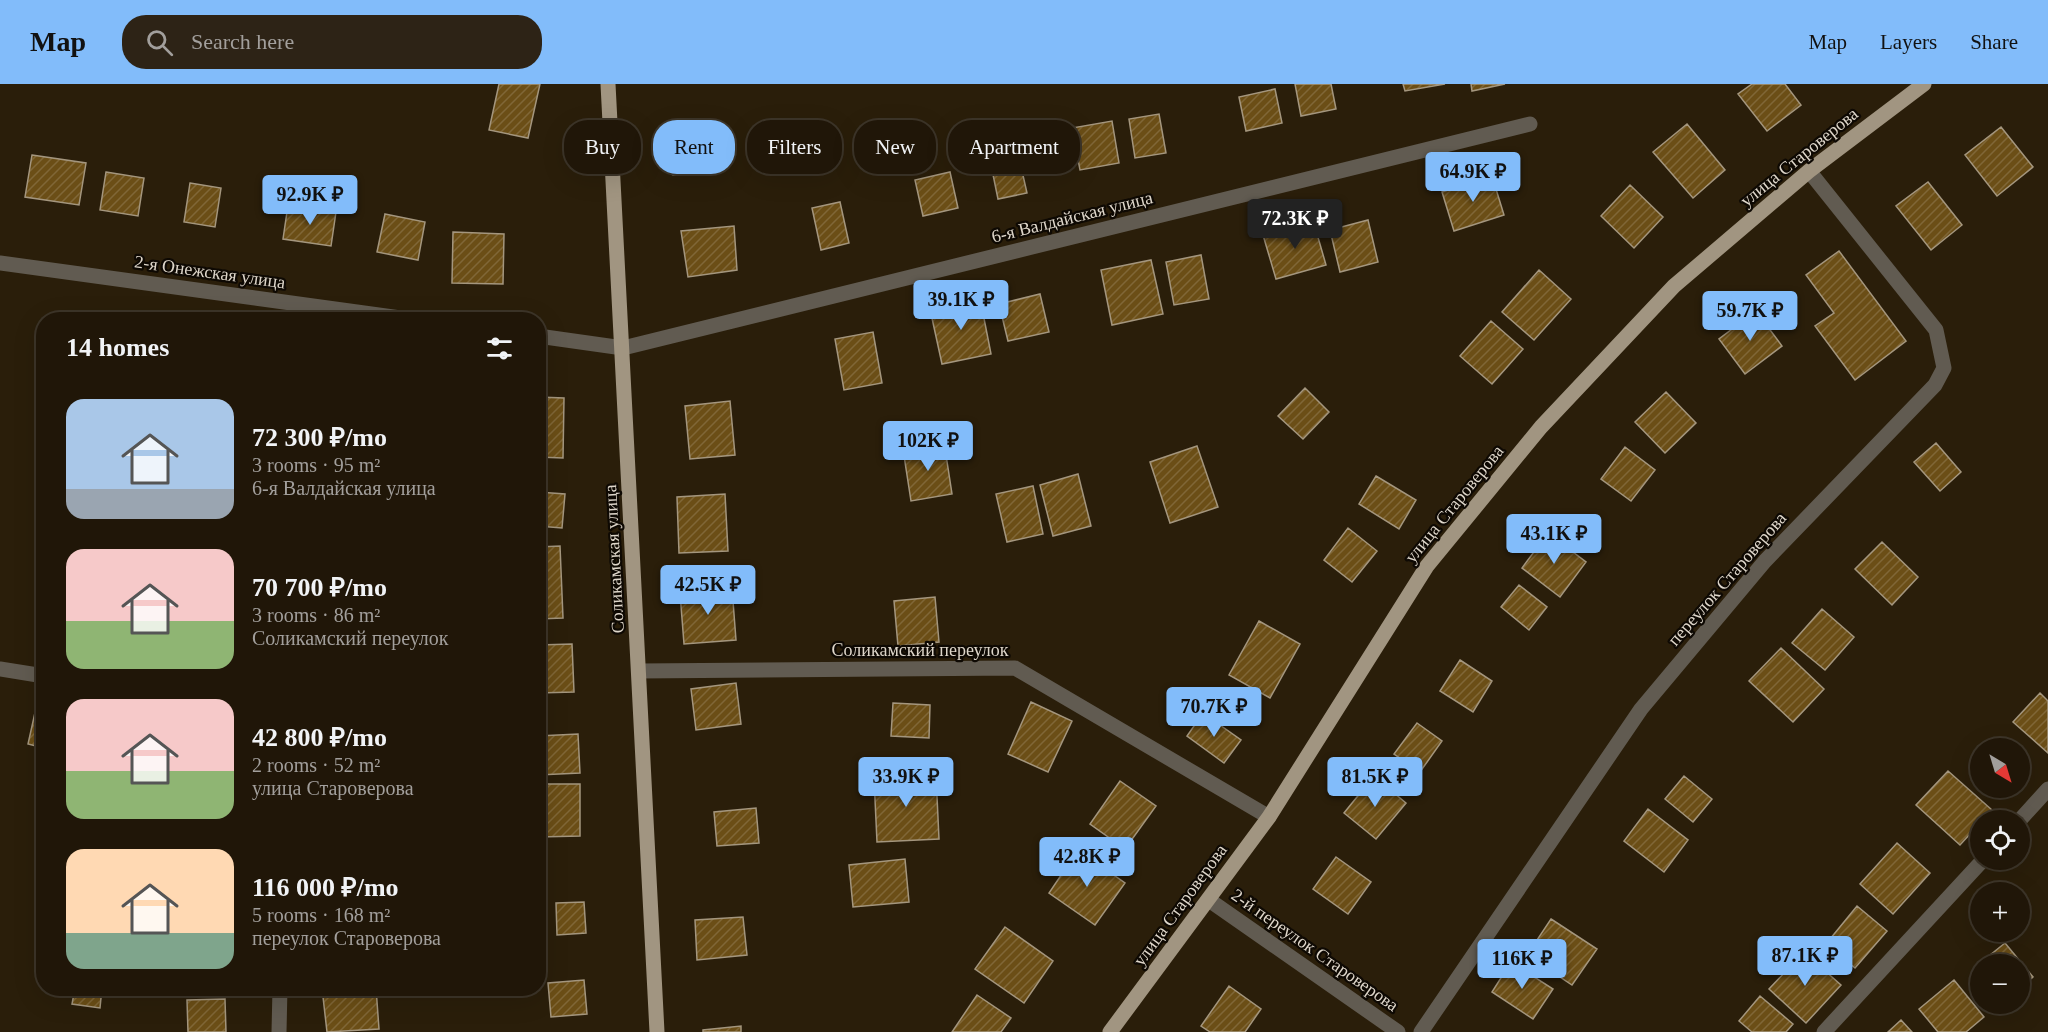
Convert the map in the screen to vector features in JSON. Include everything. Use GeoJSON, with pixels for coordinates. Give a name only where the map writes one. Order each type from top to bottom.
{"type":"FeatureCollection","features":[{"type":"Feature","properties":{"kind":"main road","name":"Соликамская улица"},"geometry":{"type":"LineString","coordinates":[[608,84],[657,1032]]}},
{"type":"Feature","properties":{"kind":"main road","name":"улица Староверова"},"geometry":{"type":"LineString","coordinates":[[1110,1032],[1269,817],[1427,566],[1541,427],[1674,286],[1809,171],[1924,84]]}},
{"type":"Feature","properties":{"kind":"street","name":"6-я Валдайская улица"},"geometry":{"type":"LineString","coordinates":[[623,348],[1530,124]]}},
{"type":"Feature","properties":{"kind":"street","name":"переулок Староверова"},"geometry":{"type":"LineString","coordinates":[[1421,1032],[1641,709],[1765,561],[1935,385],[1944,368],[1936,330],[1809,171]]}},
{"type":"Feature","properties":{"kind":"street","name":"2-я Онежская улица"},"geometry":{"type":"LineString","coordinates":[[0,263],[356,312]]}},
{"type":"Feature","properties":{"kind":"street"},"geometry":{"type":"LineString","coordinates":[[546,337],[623,348]]}},
{"type":"Feature","properties":{"kind":"street","name":"Соликамский переулок"},"geometry":{"type":"LineString","coordinates":[[639,671],[1015,668],[1269,817]]}},
{"type":"Feature","properties":{"kind":"street"},"geometry":{"type":"LineString","coordinates":[[0,669],[36,675]]}},
{"type":"Feature","properties":{"kind":"street"},"geometry":{"type":"LineString","coordinates":[[2029,810],[2048,789]]}},
{"type":"Feature","properties":{"kind":"street"},"geometry":{"type":"LineString","coordinates":[[1824,1032],[1974,870]]}},
{"type":"Feature","properties":{"kind":"street","name":"2-й переулок Староверова"},"geometry":{"type":"LineString","coordinates":[[1209,900],[1398,1032]]}},
{"type":"Feature","properties":{"kind":"street"},"geometry":{"type":"LineString","coordinates":[[279,1032],[280,996]]}},
{"type":"Feature","properties":{"kind":"building"},"geometry":{"type":"Polygon","coordinates":[[[499,84],[540,84],[528,138],[489,130],[499,84]]]}},
{"type":"Feature","properties":{"kind":"building"},"geometry":{"type":"Polygon","coordinates":[[[1295,84],[1331,84],[1336,109],[1301,116],[1295,84]]]}},
{"type":"Feature","properties":{"kind":"building"},"geometry":{"type":"Polygon","coordinates":[[[1403,84],[1445,84],[1405,91],[1403,84]]]}},
{"type":"Feature","properties":{"kind":"building"},"geometry":{"type":"Polygon","coordinates":[[[1471,84],[1505,84],[1472,91],[1471,84]]]}},
{"type":"Feature","properties":{"kind":"building"},"geometry":{"type":"Polygon","coordinates":[[[1752,84],[1785,84],[1801,105],[1767,131],[1738,94],[1752,84]]]}},
{"type":"Feature","properties":{"kind":"building"},"geometry":{"type":"Polygon","coordinates":[[[1275,89],[1282,123],[1246,131],[1239,97],[1275,89]]]}},
{"type":"Feature","properties":{"kind":"building"},"geometry":{"type":"Polygon","coordinates":[[[1159,114],[1166,153],[1135,158],[1129,119],[1159,114]]]}},
{"type":"Feature","properties":{"kind":"building"},"geometry":{"type":"Polygon","coordinates":[[[1112,121],[1119,163],[1080,170],[1080,127],[1112,121]]]}},
{"type":"Feature","properties":{"kind":"building"},"geometry":{"type":"Polygon","coordinates":[[[1687,124],[1725,170],[1693,198],[1653,152],[1687,124]]]}},
{"type":"Feature","properties":{"kind":"building"},"geometry":{"type":"Polygon","coordinates":[[[2001,127],[2033,167],[1997,196],[1965,155],[2001,127]]]}},
{"type":"Feature","properties":{"kind":"building"},"geometry":{"type":"Polygon","coordinates":[[[32,155],[86,163],[79,205],[25,197],[32,155]]]}},
{"type":"Feature","properties":{"kind":"building"},"geometry":{"type":"Polygon","coordinates":[[[106,172],[144,178],[138,216],[100,210],[106,172]]]}},
{"type":"Feature","properties":{"kind":"building"},"geometry":{"type":"Polygon","coordinates":[[[948,172],[950,174],[958,208],[923,216],[915,180],[948,172]]]}},
{"type":"Feature","properties":{"kind":"building"},"geometry":{"type":"Polygon","coordinates":[[[993,174],[1023,174],[1027,193],[998,199],[993,174]]]}},
{"type":"Feature","properties":{"kind":"building"},"geometry":{"type":"Polygon","coordinates":[[[1492,176],[1504,215],[1454,231],[1442,192],[1492,176]]]}},
{"type":"Feature","properties":{"kind":"building"},"geometry":{"type":"Polygon","coordinates":[[[1928,182],[1962,225],[1931,250],[1896,206],[1928,182]]]}},
{"type":"Feature","properties":{"kind":"building"},"geometry":{"type":"Polygon","coordinates":[[[190,183],[221,188],[215,227],[184,222],[190,183]]]}},
{"type":"Feature","properties":{"kind":"building"},"geometry":{"type":"Polygon","coordinates":[[[1630,185],[1663,217],[1634,248],[1601,216],[1630,185]]]}},
{"type":"Feature","properties":{"kind":"building"},"geometry":{"type":"Polygon","coordinates":[[[840,202],[849,243],[821,250],[812,208],[840,202]]]}},
{"type":"Feature","properties":{"kind":"building"},"geometry":{"type":"Polygon","coordinates":[[[288,205],[336,212],[331,246],[283,239],[288,205]]]}},
{"type":"Feature","properties":{"kind":"building"},"geometry":{"type":"Polygon","coordinates":[[[385,214],[425,222],[418,260],[377,252],[385,214]]]}},
{"type":"Feature","properties":{"kind":"building"},"geometry":{"type":"Polygon","coordinates":[[[1313,220],[1326,265],[1276,279],[1263,235],[1313,220]]]}},
{"type":"Feature","properties":{"kind":"building"},"geometry":{"type":"Polygon","coordinates":[[[1368,220],[1378,262],[1340,272],[1330,230],[1368,220]]]}},
{"type":"Feature","properties":{"kind":"building"},"geometry":{"type":"Polygon","coordinates":[[[734,226],[737,270],[688,277],[681,231],[734,226]]]}},
{"type":"Feature","properties":{"kind":"building"},"geometry":{"type":"Polygon","coordinates":[[[453,232],[504,234],[503,284],[452,283],[453,232]]]}},
{"type":"Feature","properties":{"kind":"building"},"geometry":{"type":"Polygon","coordinates":[[[1839,251],[1906,341],[1855,380],[1815,326],[1834,313],[1806,275],[1839,251]]]}},
{"type":"Feature","properties":{"kind":"building"},"geometry":{"type":"Polygon","coordinates":[[[1201,255],[1209,299],[1174,305],[1166,262],[1201,255]]]}},
{"type":"Feature","properties":{"kind":"building"},"geometry":{"type":"Polygon","coordinates":[[[1151,260],[1163,314],[1112,325],[1101,270],[1151,260]]]}},
{"type":"Feature","properties":{"kind":"building"},"geometry":{"type":"Polygon","coordinates":[[[1539,270],[1571,299],[1534,340],[1502,312],[1539,270]]]}},
{"type":"Feature","properties":{"kind":"building"},"geometry":{"type":"Polygon","coordinates":[[[1040,294],[1049,332],[1008,341],[999,304],[1040,294]]]}},
{"type":"Feature","properties":{"kind":"building"},"geometry":{"type":"Polygon","coordinates":[[[980,298],[991,354],[942,364],[930,309],[980,298]]]}},
{"type":"Feature","properties":{"kind":"building"},"geometry":{"type":"Polygon","coordinates":[[[1756,311],[1782,346],[1745,374],[1719,339],[1756,311]]]}},
{"type":"Feature","properties":{"kind":"building"},"geometry":{"type":"Polygon","coordinates":[[[1491,321],[1523,349],[1492,384],[1460,356],[1491,321]]]}},
{"type":"Feature","properties":{"kind":"building"},"geometry":{"type":"Polygon","coordinates":[[[873,332],[882,383],[844,390],[835,339],[873,332]]]}},
{"type":"Feature","properties":{"kind":"building"},"geometry":{"type":"Polygon","coordinates":[[[1305,388],[1329,412],[1303,439],[1278,416],[1305,388]]]}},
{"type":"Feature","properties":{"kind":"building"},"geometry":{"type":"Polygon","coordinates":[[[1666,392],[1696,423],[1665,453],[1635,422],[1666,392]]]}},
{"type":"Feature","properties":{"kind":"building"},"geometry":{"type":"Polygon","coordinates":[[[546,397],[564,398],[563,458],[546,457],[546,397]]]}},
{"type":"Feature","properties":{"kind":"building"},"geometry":{"type":"Polygon","coordinates":[[[730,401],[735,455],[690,459],[685,406],[730,401]]]}},
{"type":"Feature","properties":{"kind":"building"},"geometry":{"type":"Polygon","coordinates":[[[944,442],[952,494],[911,501],[903,449],[944,442]]]}},
{"type":"Feature","properties":{"kind":"building"},"geometry":{"type":"Polygon","coordinates":[[[1936,443],[1961,472],[1940,491],[1914,462],[1936,443]]]}},
{"type":"Feature","properties":{"kind":"building"},"geometry":{"type":"Polygon","coordinates":[[[1197,446],[1218,507],[1170,523],[1150,462],[1197,446]]]}},
{"type":"Feature","properties":{"kind":"building"},"geometry":{"type":"Polygon","coordinates":[[[1625,447],[1655,470],[1631,501],[1601,479],[1625,447]]]}},
{"type":"Feature","properties":{"kind":"building"},"geometry":{"type":"Polygon","coordinates":[[[1078,474],[1091,526],[1053,536],[1040,485],[1078,474]]]}},
{"type":"Feature","properties":{"kind":"building"},"geometry":{"type":"Polygon","coordinates":[[[1376,476],[1416,500],[1399,529],[1359,504],[1376,476]]]}},
{"type":"Feature","properties":{"kind":"building"},"geometry":{"type":"Polygon","coordinates":[[[1033,486],[1043,534],[1007,542],[996,494],[1033,486]]]}},
{"type":"Feature","properties":{"kind":"building"},"geometry":{"type":"Polygon","coordinates":[[[546,493],[565,494],[562,528],[546,527],[546,493]]]}},
{"type":"Feature","properties":{"kind":"building"},"geometry":{"type":"Polygon","coordinates":[[[725,494],[728,551],[679,553],[677,497],[725,494]]]}},
{"type":"Feature","properties":{"kind":"building"},"geometry":{"type":"Polygon","coordinates":[[[1348,528],[1377,551],[1352,582],[1324,560],[1348,528]]]}},
{"type":"Feature","properties":{"kind":"building"},"geometry":{"type":"Polygon","coordinates":[[[1548,533],[1586,562],[1560,597],[1522,568],[1548,533]]]}},
{"type":"Feature","properties":{"kind":"building"},"geometry":{"type":"Polygon","coordinates":[[[1882,542],[1918,577],[1892,605],[1855,569],[1882,542]]]}},
{"type":"Feature","properties":{"kind":"building"},"geometry":{"type":"Polygon","coordinates":[[[560,546],[563,618],[546,619],[546,547],[560,546]]]}},
{"type":"Feature","properties":{"kind":"building"},"geometry":{"type":"Polygon","coordinates":[[[1519,585],[1547,607],[1529,630],[1501,607],[1519,585]]]}},
{"type":"Feature","properties":{"kind":"building"},"geometry":{"type":"Polygon","coordinates":[[[732,588],[736,640],[684,644],[680,593],[732,588]]]}},
{"type":"Feature","properties":{"kind":"building"},"geometry":{"type":"Polygon","coordinates":[[[935,597],[939,642],[898,646],[894,601],[935,597]]]}},
{"type":"Feature","properties":{"kind":"building"},"geometry":{"type":"Polygon","coordinates":[[[1822,609],[1854,637],[1825,670],[1792,643],[1822,609]]]}},
{"type":"Feature","properties":{"kind":"building"},"geometry":{"type":"Polygon","coordinates":[[[1259,621],[1300,644],[1270,698],[1229,675],[1259,621]]]}},
{"type":"Feature","properties":{"kind":"building"},"geometry":{"type":"Polygon","coordinates":[[[572,644],[574,692],[546,693],[546,645],[572,644]]]}},
{"type":"Feature","properties":{"kind":"building"},"geometry":{"type":"Polygon","coordinates":[[[1781,648],[1824,689],[1793,722],[1749,681],[1781,648]]]}},
{"type":"Feature","properties":{"kind":"building"},"geometry":{"type":"Polygon","coordinates":[[[1460,660],[1492,681],[1473,712],[1440,691],[1460,660]]]}},
{"type":"Feature","properties":{"kind":"building"},"geometry":{"type":"Polygon","coordinates":[[[736,683],[741,724],[696,730],[691,689],[736,683]]]}},
{"type":"Feature","properties":{"kind":"building"},"geometry":{"type":"Polygon","coordinates":[[[2040,693],[2048,701],[2048,753],[2013,722],[2040,693]]]}},
{"type":"Feature","properties":{"kind":"building"},"geometry":{"type":"Polygon","coordinates":[[[1031,702],[1072,721],[1048,772],[1008,754],[1031,702]]]}},
{"type":"Feature","properties":{"kind":"building"},"geometry":{"type":"Polygon","coordinates":[[[893,703],[930,705],[929,738],[891,736],[893,703]]]}},
{"type":"Feature","properties":{"kind":"building"},"geometry":{"type":"Polygon","coordinates":[[[36,708],[36,746],[28,744],[36,708]]]}},
{"type":"Feature","properties":{"kind":"building"},"geometry":{"type":"Polygon","coordinates":[[[1203,713],[1241,740],[1224,763],[1187,736],[1203,713]]]}},
{"type":"Feature","properties":{"kind":"building"},"geometry":{"type":"Polygon","coordinates":[[[1417,723],[1442,741],[1420,772],[1394,754],[1417,723]]]}},
{"type":"Feature","properties":{"kind":"building"},"geometry":{"type":"Polygon","coordinates":[[[578,734],[580,773],[546,775],[546,736],[578,734]]]}},
{"type":"Feature","properties":{"kind":"building"},"geometry":{"type":"Polygon","coordinates":[[[1948,771],[1970,790],[1970,798],[1978,798],[1992,810],[1970,810],[1970,834],[1960,845],[1916,805],[1948,771]]]}},
{"type":"Feature","properties":{"kind":"building"},"geometry":{"type":"Polygon","coordinates":[[[936,775],[939,839],[877,842],[874,778],[936,775]]]}},
{"type":"Feature","properties":{"kind":"building"},"geometry":{"type":"Polygon","coordinates":[[[1374,776],[1406,803],[1376,839],[1344,813],[1374,776]]]}},
{"type":"Feature","properties":{"kind":"building"},"geometry":{"type":"Polygon","coordinates":[[[1684,776],[1712,799],[1693,822],[1665,799],[1684,776]]]}},
{"type":"Feature","properties":{"kind":"building"},"geometry":{"type":"Polygon","coordinates":[[[1120,781],[1156,806],[1125,849],[1090,824],[1120,781]]]}},
{"type":"Feature","properties":{"kind":"building"},"geometry":{"type":"Polygon","coordinates":[[[546,784],[580,784],[580,836],[546,837],[546,784]]]}},
{"type":"Feature","properties":{"kind":"building"},"geometry":{"type":"Polygon","coordinates":[[[756,808],[759,843],[717,846],[714,812],[756,808]]]}},
{"type":"Feature","properties":{"kind":"building"},"geometry":{"type":"Polygon","coordinates":[[[1648,809],[1688,840],[1664,872],[1624,841],[1648,809]]]}},
{"type":"Feature","properties":{"kind":"building"},"geometry":{"type":"Polygon","coordinates":[[[1897,843],[1930,873],[1893,914],[1860,884],[1897,843]]]}},
{"type":"Feature","properties":{"kind":"building"},"geometry":{"type":"Polygon","coordinates":[[[1078,850],[1125,883],[1095,925],[1049,893],[1078,850]]]}},
{"type":"Feature","properties":{"kind":"building"},"geometry":{"type":"Polygon","coordinates":[[[1336,857],[1371,882],[1348,914],[1313,889],[1336,857]]]}},
{"type":"Feature","properties":{"kind":"building"},"geometry":{"type":"Polygon","coordinates":[[[905,859],[909,902],[853,907],[849,865],[905,859]]]}},
{"type":"Feature","properties":{"kind":"building"},"geometry":{"type":"Polygon","coordinates":[[[584,902],[586,933],[557,935],[556,903],[584,902]]]}},
{"type":"Feature","properties":{"kind":"building"},"geometry":{"type":"Polygon","coordinates":[[[1857,906],[1887,931],[1855,968],[1826,944],[1857,906]]]}},
{"type":"Feature","properties":{"kind":"building"},"geometry":{"type":"Polygon","coordinates":[[[743,917],[747,955],[697,960],[695,920],[743,917]]]}},
{"type":"Feature","properties":{"kind":"building"},"geometry":{"type":"Polygon","coordinates":[[[1551,919],[1597,949],[1572,985],[1527,955],[1551,919]]]}},
{"type":"Feature","properties":{"kind":"building"},"geometry":{"type":"Polygon","coordinates":[[[1005,927],[1053,961],[1024,1003],[975,969],[1005,927]]]}},
{"type":"Feature","properties":{"kind":"building"},"geometry":{"type":"Polygon","coordinates":[[[2005,943],[2014,954],[1991,954],[2005,943]]]}},
{"type":"Feature","properties":{"kind":"building"},"geometry":{"type":"Polygon","coordinates":[[[1804,952],[1841,985],[1806,1023],[1769,989],[1804,952]]]}},
{"type":"Feature","properties":{"kind":"building"},"geometry":{"type":"Polygon","coordinates":[[[1511,962],[1553,989],[1533,1019],[1492,992],[1511,962]]]}},
{"type":"Feature","properties":{"kind":"building"},"geometry":{"type":"Polygon","coordinates":[[[584,980],[587,1014],[551,1017],[548,983],[584,980]]]}},
{"type":"Feature","properties":{"kind":"building"},"geometry":{"type":"Polygon","coordinates":[[[1954,980],[1970,1000],[1970,1014],[1982,1014],[1984,1017],[1966,1032],[1938,1032],[1919,1009],[1954,980]]]}},
{"type":"Feature","properties":{"kind":"building"},"geometry":{"type":"Polygon","coordinates":[[[1229,986],[1261,1009],[1245,1032],[1210,1032],[1201,1026],[1229,986]]]}},
{"type":"Feature","properties":{"kind":"building"},"geometry":{"type":"Polygon","coordinates":[[[977,995],[1011,1018],[1001,1032],[952,1032],[977,995]]]}},
{"type":"Feature","properties":{"kind":"building"},"geometry":{"type":"Polygon","coordinates":[[[74,996],[101,996],[100,1008],[72,1004],[74,996]]]}},
{"type":"Feature","properties":{"kind":"building"},"geometry":{"type":"Polygon","coordinates":[[[323,996],[377,996],[379,1029],[327,1032],[323,996]]]}},
{"type":"Feature","properties":{"kind":"building"},"geometry":{"type":"Polygon","coordinates":[[[1760,996],[1793,1024],[1786,1032],[1752,1032],[1739,1021],[1760,996]]]}},
{"type":"Feature","properties":{"kind":"building"},"geometry":{"type":"Polygon","coordinates":[[[225,999],[226,1032],[188,1032],[187,1000],[225,999]]]}},
{"type":"Feature","properties":{"kind":"building"},"geometry":{"type":"Polygon","coordinates":[[[1901,1020],[1912,1032],[1888,1032],[1901,1020]]]}},
{"type":"Feature","properties":{"kind":"building"},"geometry":{"type":"Polygon","coordinates":[[[741,1026],[741,1032],[703,1032],[703,1030],[741,1026]]]}}]}
